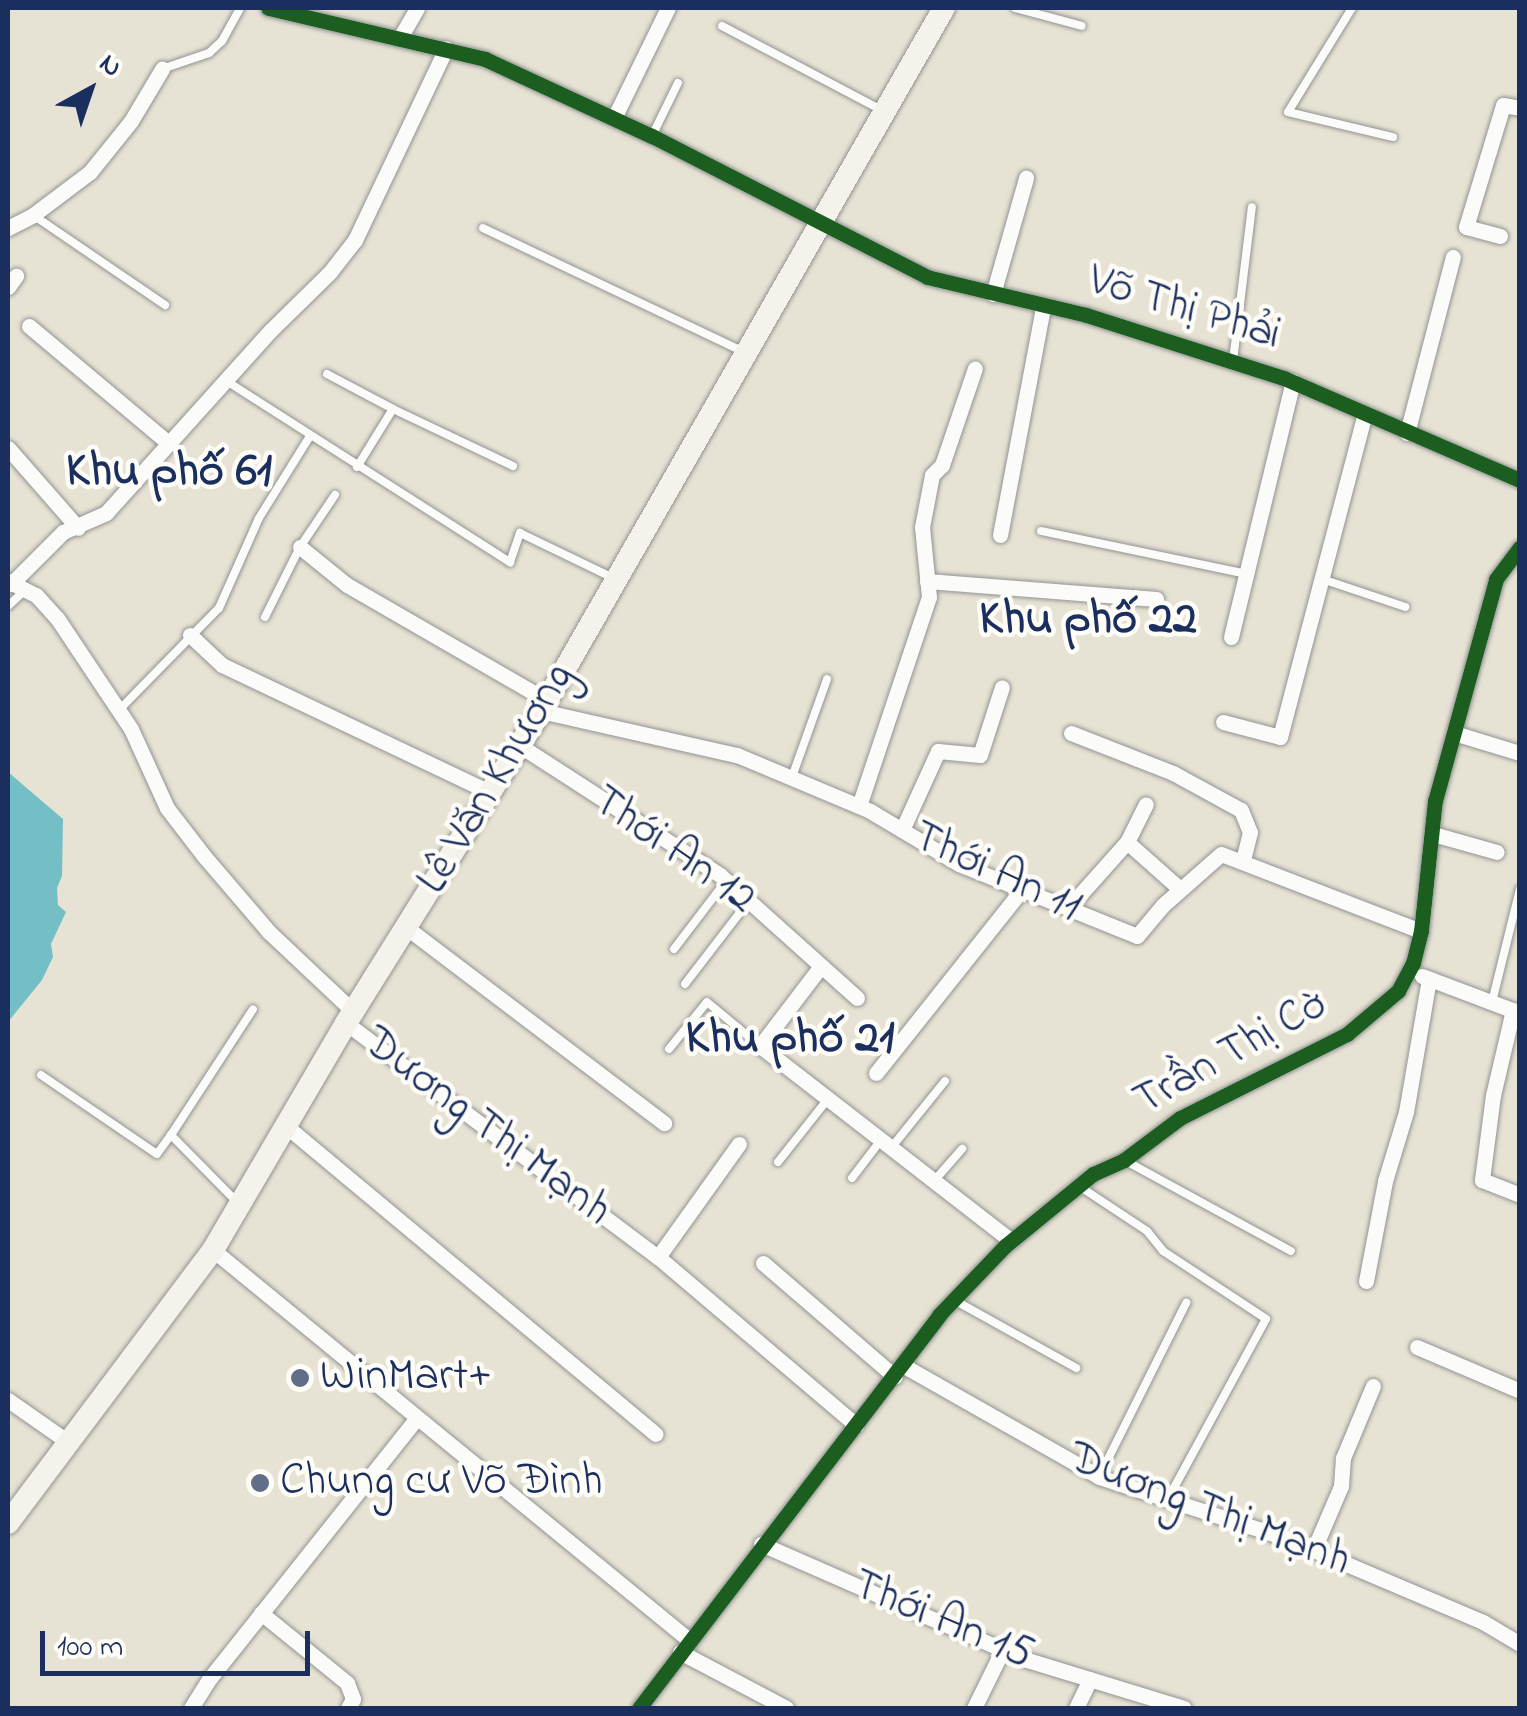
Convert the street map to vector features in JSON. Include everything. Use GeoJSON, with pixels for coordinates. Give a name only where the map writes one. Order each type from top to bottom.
{"type":"FeatureCollection","features":[{"type":"Feature","properties":{"kind":"main road","name":"Lê Văn Khương"},"geometry":{"type":"LineString","coordinates":[[8,1523],[212,1250],[544,705],[944,8]]}},
{"type":"Feature","properties":{"kind":"street","name":"Võ Thị Phải"},"geometry":{"type":"LineString","coordinates":[[268,8],[292,10],[485,59],[652,136],[926,278],[1086,314],[1293,381],[1520,480]]}},
{"type":"Feature","properties":{"kind":"street"},"geometry":{"type":"LineString","coordinates":[[401,36],[417,8]]}},
{"type":"Feature","properties":{"kind":"street"},"geometry":{"type":"LineString","coordinates":[[614,118],[668,8]]}},
{"type":"Feature","properties":{"kind":"street"},"geometry":{"type":"LineString","coordinates":[[14,585],[63,532],[106,514],[167,442],[228,382],[355,240],[446,48]]}},
{"type":"Feature","properties":{"kind":"street"},"geometry":{"type":"LineString","coordinates":[[8,228],[34,216],[90,172],[131,121],[162,69]]}},
{"type":"Feature","properties":{"kind":"street"},"geometry":{"type":"LineString","coordinates":[[1500,236],[1466,227],[1502,105],[1520,108]]}},
{"type":"Feature","properties":{"kind":"street"},"geometry":{"type":"LineString","coordinates":[[993,294],[1026,178]]}},
{"type":"Feature","properties":{"kind":"street"},"geometry":{"type":"LineString","coordinates":[[1407,433],[1453,257]]}},
{"type":"Feature","properties":{"kind":"street"},"geometry":{"type":"LineString","coordinates":[[1000,535],[1043,307]]}},
{"type":"Feature","properties":{"kind":"street"},"geometry":{"type":"LineString","coordinates":[[28,326],[167,442]]}},
{"type":"Feature","properties":{"kind":"street"},"geometry":{"type":"LineString","coordinates":[[859,806],[930,597],[922,526],[932,475],[942,464],[975,368]]}},
{"type":"Feature","properties":{"kind":"street"},"geometry":{"type":"LineString","coordinates":[[1231,637],[1293,381]]}},
{"type":"Feature","properties":{"kind":"street"},"geometry":{"type":"LineString","coordinates":[[1223,722],[1280,737],[1366,414]]}},
{"type":"Feature","properties":{"kind":"street"},"geometry":{"type":"LineString","coordinates":[[8,448],[78,528]]}},
{"type":"Feature","properties":{"kind":"street","name":"Thới An 11"},"geometry":{"type":"LineString","coordinates":[[300,547],[348,584],[544,705],[737,754],[859,806],[959,864],[1024,887],[1137,936],[1180,888],[1221,854],[1243,860]]}},
{"type":"Feature","properties":{"kind":"street","name":"Trần Thị Cờ"},"geometry":{"type":"LineString","coordinates":[[640,1708],[760,1544],[954,1300],[1011,1241],[1080,1186],[1227,1090],[1348,1034],[1398,991],[1409,971],[1421,930],[1435,802],[1496,580],[1520,547]]}},
{"type":"Feature","properties":{"kind":"street"},"geometry":{"type":"LineString","coordinates":[[928,581],[1156,600]]}},
{"type":"Feature","properties":{"kind":"street","name":"Dương Thị Mạnh"},"geometry":{"type":"LineString","coordinates":[[14,585],[58,618],[118,711],[167,808],[204,856],[350,1018],[658,1256],[856,1425]]}},
{"type":"Feature","properties":{"kind":"street"},"geometry":{"type":"LineString","coordinates":[[190,636],[238,674],[492,793]]}},
{"type":"Feature","properties":{"kind":"street"},"geometry":{"type":"LineString","coordinates":[[902,830],[938,751],[980,756],[1002,687]]}},
{"type":"Feature","properties":{"kind":"street"},"geometry":{"type":"LineString","coordinates":[[1071,733],[1173,773],[1241,810],[1250,832],[1243,860],[1421,930]]}},
{"type":"Feature","properties":{"kind":"street"},"geometry":{"type":"LineString","coordinates":[[1454,733],[1520,753]]}},
{"type":"Feature","properties":{"kind":"street","name":"Thới An 12"},"geometry":{"type":"LineString","coordinates":[[519,745],[726,881],[857,998]]}},
{"type":"Feature","properties":{"kind":"street"},"geometry":{"type":"LineString","coordinates":[[1069,907],[1128,842],[1146,804]]}},
{"type":"Feature","properties":{"kind":"street"},"geometry":{"type":"LineString","coordinates":[[1433,834],[1497,852]]}},
{"type":"Feature","properties":{"kind":"street"},"geometry":{"type":"LineString","coordinates":[[1128,842],[1180,888]]}},
{"type":"Feature","properties":{"kind":"street"},"geometry":{"type":"LineString","coordinates":[[876,1073],[1024,887]]}},
{"type":"Feature","properties":{"kind":"street"},"geometry":{"type":"LineString","coordinates":[[407,928],[664,1122]]}},
{"type":"Feature","properties":{"kind":"street"},"geometry":{"type":"LineString","coordinates":[[821,966],[760,1046],[1011,1241]]}},
{"type":"Feature","properties":{"kind":"street"},"geometry":{"type":"LineString","coordinates":[[1409,971],[1516,1012],[1494,1095],[1482,1180],[1520,1195]]}},
{"type":"Feature","properties":{"kind":"street"},"geometry":{"type":"LineString","coordinates":[[1366,1281],[1385,1181],[1410,1094],[1429,978]]}},
{"type":"Feature","properties":{"kind":"street"},"geometry":{"type":"LineString","coordinates":[[286,1126],[656,1434]]}},
{"type":"Feature","properties":{"kind":"street"},"geometry":{"type":"LineString","coordinates":[[658,1256],[739,1144]]}},
{"type":"Feature","properties":{"kind":"street"},"geometry":{"type":"LineString","coordinates":[[212,1250],[685,1646],[786,1708]]}},
{"type":"Feature","properties":{"kind":"street","name":"Dương Thị Mạnh"},"geometry":{"type":"LineString","coordinates":[[763,1263],[899,1371],[1100,1477],[1314,1550],[1483,1622],[1520,1644]]}},
{"type":"Feature","properties":{"kind":"street"},"geometry":{"type":"LineString","coordinates":[[1417,1347],[1520,1391]]}},
{"type":"Feature","properties":{"kind":"street"},"geometry":{"type":"LineString","coordinates":[[1314,1550],[1341,1486],[1343,1458],[1373,1386]]}},
{"type":"Feature","properties":{"kind":"street"},"geometry":{"type":"LineString","coordinates":[[8,1400],[68,1442]]}},
{"type":"Feature","properties":{"kind":"street"},"geometry":{"type":"LineString","coordinates":[[191,1708],[262,1612],[417,1418]]}},
{"type":"Feature","properties":{"kind":"street","name":"Thới An 15"},"geometry":{"type":"LineString","coordinates":[[760,1544],[1003,1650],[1184,1708]]}},
{"type":"Feature","properties":{"kind":"street"},"geometry":{"type":"LineString","coordinates":[[262,1612],[347,1684],[353,1700],[348,1708]]}},
{"type":"Feature","properties":{"kind":"street"},"geometry":{"type":"LineString","coordinates":[[974,1708],[1003,1650]]}},
{"type":"Feature","properties":{"kind":"street"},"geometry":{"type":"LineString","coordinates":[[1076,1708],[1090,1680]]}},
{"type":"Feature","properties":{"kind":"lane"},"geometry":{"type":"LineString","coordinates":[[162,69],[209,53],[222,41],[240,8]]}},
{"type":"Feature","properties":{"kind":"lane"},"geometry":{"type":"LineString","coordinates":[[1015,8],[1082,26]]}},
{"type":"Feature","properties":{"kind":"lane"},"geometry":{"type":"LineString","coordinates":[[1352,8],[1288,112],[1392,137]]}},
{"type":"Feature","properties":{"kind":"lane"},"geometry":{"type":"LineString","coordinates":[[722,26],[885,112]]}},
{"type":"Feature","properties":{"kind":"lane"},"geometry":{"type":"LineString","coordinates":[[652,136],[678,83]]}},
{"type":"Feature","properties":{"kind":"lane"},"geometry":{"type":"LineString","coordinates":[[1233,362],[1252,207]]}},
{"type":"Feature","properties":{"kind":"lane"},"geometry":{"type":"LineString","coordinates":[[34,216],[165,305]]}},
{"type":"Feature","properties":{"kind":"lane"},"geometry":{"type":"LineString","coordinates":[[483,228],[746,354]]}},
{"type":"Feature","properties":{"kind":"lane"},"geometry":{"type":"LineString","coordinates":[[328,374],[513,466]]}},
{"type":"Feature","properties":{"kind":"lane"},"geometry":{"type":"LineString","coordinates":[[228,382],[357,468],[510,562],[520,533],[615,579]]}},
{"type":"Feature","properties":{"kind":"lane"},"geometry":{"type":"LineString","coordinates":[[357,468],[393,409]]}},
{"type":"Feature","properties":{"kind":"lane"},"geometry":{"type":"LineString","coordinates":[[118,711],[219,608],[259,518],[310,436]]}},
{"type":"Feature","properties":{"kind":"lane"},"geometry":{"type":"LineString","coordinates":[[264,617],[300,547],[335,495]]}},
{"type":"Feature","properties":{"kind":"lane"},"geometry":{"type":"LineString","coordinates":[[1041,531],[1246,574]]}},
{"type":"Feature","properties":{"kind":"lane"},"geometry":{"type":"LineString","coordinates":[[1322,579],[1405,607]]}},
{"type":"Feature","properties":{"kind":"lane"},"geometry":{"type":"LineString","coordinates":[[8,606],[14,585]]}},
{"type":"Feature","properties":{"kind":"lane"},"geometry":{"type":"LineString","coordinates":[[792,776],[827,679]]}},
{"type":"Feature","properties":{"kind":"lane"},"geometry":{"type":"LineString","coordinates":[[674,949],[726,881]]}},
{"type":"Feature","properties":{"kind":"lane"},"geometry":{"type":"LineString","coordinates":[[1492,1002],[1520,889]]}},
{"type":"Feature","properties":{"kind":"lane"},"geometry":{"type":"LineString","coordinates":[[686,984],[749,902]]}},
{"type":"Feature","properties":{"kind":"lane"},"geometry":{"type":"LineString","coordinates":[[669,1048],[707,1002],[760,1046]]}},
{"type":"Feature","properties":{"kind":"lane"},"geometry":{"type":"LineString","coordinates":[[42,1075],[156,1154],[253,1009]]}},
{"type":"Feature","properties":{"kind":"lane"},"geometry":{"type":"LineString","coordinates":[[852,1178],[946,1081]]}},
{"type":"Feature","properties":{"kind":"lane"},"geometry":{"type":"LineString","coordinates":[[778,1162],[828,1099]]}},
{"type":"Feature","properties":{"kind":"lane"},"geometry":{"type":"LineString","coordinates":[[171,1135],[240,1204]]}},
{"type":"Feature","properties":{"kind":"lane"},"geometry":{"type":"LineString","coordinates":[[934,1181],[962,1149]]}},
{"type":"Feature","properties":{"kind":"lane"},"geometry":{"type":"LineString","coordinates":[[1124,1160],[1292,1251]]}},
{"type":"Feature","properties":{"kind":"lane"},"geometry":{"type":"LineString","coordinates":[[1080,1186],[1147,1231],[1163,1251],[1266,1319],[1168,1499]]}},
{"type":"Feature","properties":{"kind":"lane"},"geometry":{"type":"LineString","coordinates":[[954,1300],[1076,1368]]}},
{"type":"Feature","properties":{"kind":"lane"},"geometry":{"type":"LineString","coordinates":[[1100,1477],[1186,1303]]}},
{"type":"Feature","properties":{"kind":"water"},"geometry":{"type":"Polygon","coordinates":[[[8,772],[63,819],[62,876],[57,888],[58,905],[66,912],[51,944],[53,957],[42,980],[8,1022],[8,772]]]}},
{"type":"Feature","properties":{"kind":"cycle path"},"geometry":{"type":"LineString","coordinates":[[268,8],[485,59],[652,136],[927,277],[1086,315],[1284,378],[1520,480]]}},
{"type":"Feature","properties":{"kind":"cycle path"},"geometry":{"type":"LineString","coordinates":[[639,1708],[939,1315],[1005,1246],[1093,1174],[1124,1160],[1180,1118],[1347,1034],[1398,991],[1413,963],[1421,931],[1435,801],[1496,579],[1520,547]]}},
{"type":"Feature","properties":{"kind":"place","name":"WinMart+"},"geometry":{"type":"Point","coordinates":[300,1378]}},
{"type":"Feature","properties":{"kind":"place","name":"Chung cư Võ Đình"},"geometry":{"type":"Point","coordinates":[260,1483]}},
{"type":"Feature","properties":{"kind":"district","name":"Khu phố 61"},"geometry":{"type":"Point","coordinates":[169,473]}},
{"type":"Feature","properties":{"kind":"district","name":"Khu phố 22"},"geometry":{"type":"Point","coordinates":[1088,621]}},
{"type":"Feature","properties":{"kind":"district","name":"Khu phố 21"},"geometry":{"type":"Point","coordinates":[790,1040]}}]}
